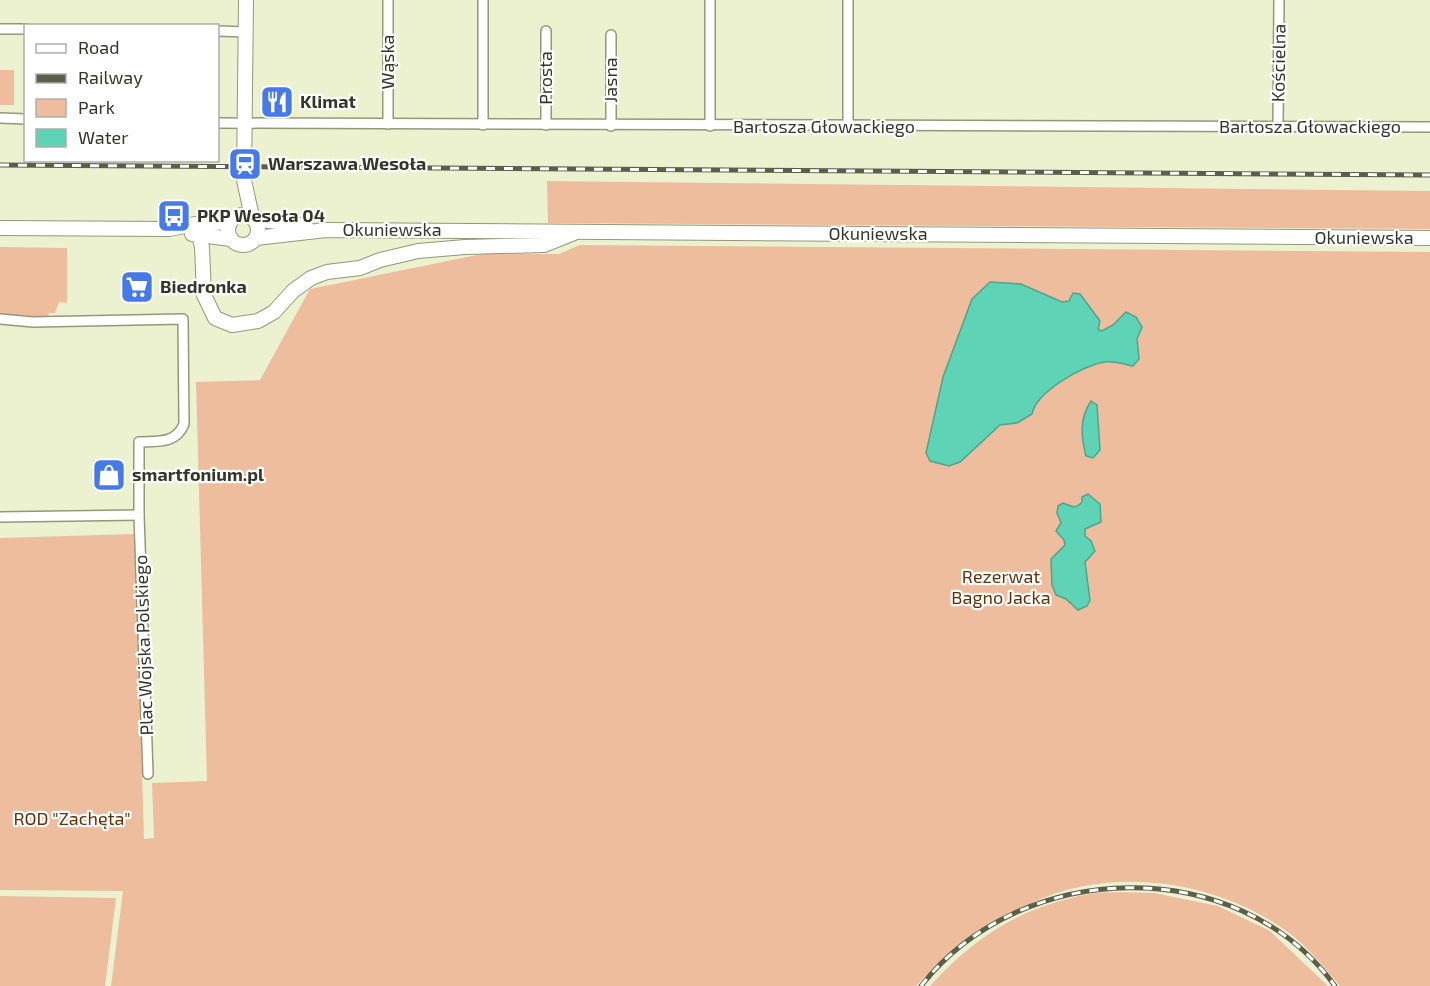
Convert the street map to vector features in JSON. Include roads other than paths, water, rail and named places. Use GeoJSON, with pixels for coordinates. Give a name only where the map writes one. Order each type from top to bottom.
{"type":"FeatureCollection","features":[{"type":"Feature","properties":{"kind":"main road"},"geometry":{"type":"LineString","coordinates":[[197,229],[246,245],[256,238],[259,231],[253,218],[244,180],[246,0]]}},
{"type":"Feature","properties":{"kind":"main road"},"geometry":{"type":"LineString","coordinates":[[231,239],[228,231],[244,180]]}},
{"type":"Feature","properties":{"kind":"main road"},"geometry":{"type":"LineString","coordinates":[[0,228],[197,229],[233,219],[253,218]]}},
{"type":"Feature","properties":{"kind":"main road","name":"Okuniewska"},"geometry":{"type":"LineString","coordinates":[[253,218],[326,230]]}},
{"type":"Feature","properties":{"kind":"main road"},"geometry":{"type":"LineString","coordinates":[[197,229],[204,272],[204,295],[208,306],[219,322],[240,325],[268,317],[296,288],[323,273],[360,268],[380,260],[418,251],[544,245],[576,232]]}},
{"type":"Feature","properties":{"kind":"main road","name":"Okuniewska"},"geometry":{"type":"LineString","coordinates":[[256,238],[326,230],[1430,238]]}},
{"type":"Feature","properties":{"kind":"street","name":"Wąska"},"geometry":{"type":"LineString","coordinates":[[388,0],[388,124]]}},
{"type":"Feature","properties":{"kind":"street"},"geometry":{"type":"LineString","coordinates":[[483,0],[483,125]]}},
{"type":"Feature","properties":{"kind":"street"},"geometry":{"type":"LineString","coordinates":[[710,0],[710,126]]}},
{"type":"Feature","properties":{"kind":"street"},"geometry":{"type":"LineString","coordinates":[[848,0],[848,127]]}},
{"type":"Feature","properties":{"kind":"street","name":"Kościelna"},"geometry":{"type":"LineString","coordinates":[[1278,126],[1279,0]]}},
{"type":"Feature","properties":{"kind":"street"},"geometry":{"type":"LineString","coordinates":[[0,29],[24,29]]}},
{"type":"Feature","properties":{"kind":"street","name":"Prosta"},"geometry":{"type":"LineString","coordinates":[[546,31],[546,125]]}},
{"type":"Feature","properties":{"kind":"street"},"geometry":{"type":"LineString","coordinates":[[219,32],[246,32]]}},
{"type":"Feature","properties":{"kind":"street","name":"Jasna"},"geometry":{"type":"LineString","coordinates":[[611,35],[611,126]]}},
{"type":"Feature","properties":{"kind":"street"},"geometry":{"type":"LineString","coordinates":[[0,118],[24,119]]}},
{"type":"Feature","properties":{"kind":"street","name":"Bartosza Głowackiego"},"geometry":{"type":"LineString","coordinates":[[219,123],[848,127],[1430,127]]}},
{"type":"Feature","properties":{"kind":"street","name":"Plac Wojska Polskiego"},"geometry":{"type":"LineString","coordinates":[[0,319],[33,322],[183,320],[185,422],[180,432],[171,439],[140,442],[139,515],[148,774]]}},
{"type":"Feature","properties":{"kind":"street"},"geometry":{"type":"LineString","coordinates":[[0,517],[139,515]]}},
{"type":"Feature","properties":{"kind":"water"},"geometry":{"type":"Polygon","coordinates":[[[990,282],[1021,284],[1062,302],[1069,301],[1073,293],[1080,294],[1100,321],[1098,329],[1102,331],[1113,325],[1126,312],[1136,317],[1142,327],[1137,339],[1139,359],[1133,366],[1108,362],[1085,368],[1051,389],[1035,406],[1032,414],[1017,423],[1000,425],[960,462],[949,466],[930,461],[926,453],[943,377],[972,299],[990,282]]]}},
{"type":"Feature","properties":{"kind":"water"},"geometry":{"type":"Polygon","coordinates":[[[1091,401],[1097,405],[1100,450],[1093,458],[1086,456],[1082,435],[1084,415],[1091,401]]]}},
{"type":"Feature","properties":{"kind":"water"},"geometry":{"type":"Polygon","coordinates":[[[1088,494],[1100,504],[1101,522],[1085,529],[1085,536],[1091,541],[1095,551],[1085,562],[1090,600],[1087,606],[1078,610],[1066,599],[1056,595],[1052,585],[1051,559],[1065,545],[1064,540],[1056,531],[1061,523],[1057,513],[1058,506],[1063,503],[1073,507],[1077,506],[1082,502],[1082,497],[1088,494]]]}},
{"type":"Feature","properties":{"kind":"railway"},"geometry":{"type":"LineString","coordinates":[[0,165],[1430,175]]}},
{"type":"Feature","properties":{"kind":"railway"},"geometry":{"type":"LineString","coordinates":[[921,986],[964,944],[1014,913],[1070,894],[1129,888],[1188,893],[1243,911],[1293,942],[1335,986]]}},
{"type":"Feature","properties":{"kind":"place","name":"Klimat"},"geometry":{"type":"Point","coordinates":[277,102]}},
{"type":"Feature","properties":{"kind":"place","name":"Warszawa Wesoła"},"geometry":{"type":"Point","coordinates":[245,164]}},
{"type":"Feature","properties":{"kind":"place","name":"PKP Wesoła 04"},"geometry":{"type":"Point","coordinates":[174,216]}},
{"type":"Feature","properties":{"kind":"place","name":"Biedronka"},"geometry":{"type":"Point","coordinates":[137,287]}},
{"type":"Feature","properties":{"kind":"place","name":"smartfonium.pl"},"geometry":{"type":"Point","coordinates":[109,475]}},
{"type":"Feature","properties":{"kind":"park label","name":"Rezerwat Bagno Jacka"},"geometry":{"type":"Point","coordinates":[1001,587]}},
{"type":"Feature","properties":{"kind":"park label","name":"ROD \"Zachęta\""},"geometry":{"type":"Point","coordinates":[72,819]}}]}
